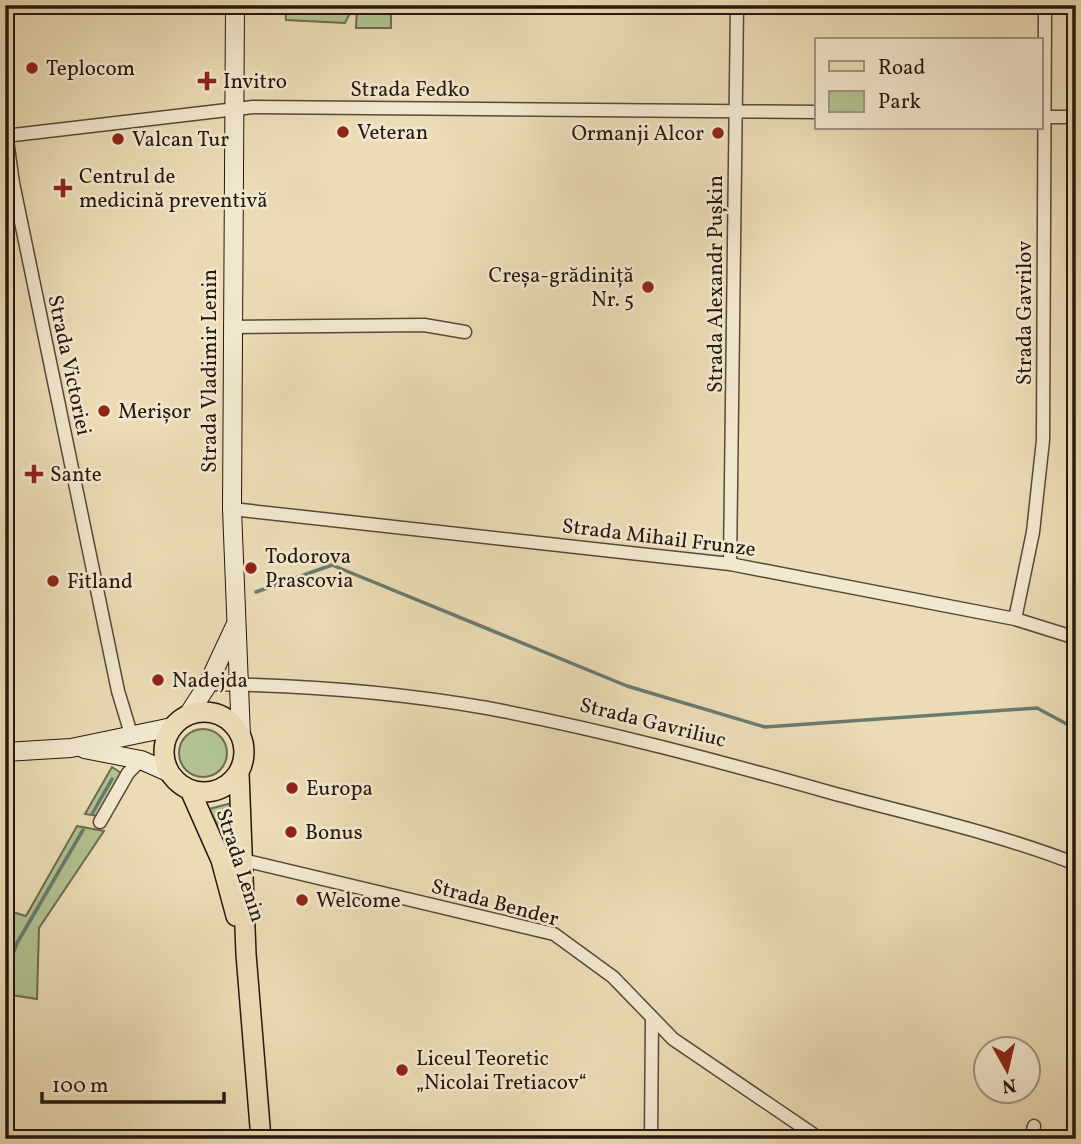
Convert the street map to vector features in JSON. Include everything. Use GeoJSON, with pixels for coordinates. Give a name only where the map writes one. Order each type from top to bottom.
{"type":"FeatureCollection","features":[{"type":"Feature","properties":{"kind":"main road","name":"Strada Vladimir Lenin"},"geometry":{"type":"LineString","coordinates":[[235,5],[232,509],[241,737]]}},
{"type":"Feature","properties":{"kind":"main road"},"geometry":{"type":"LineString","coordinates":[[236,623],[208,684],[180,721],[164,749],[168,772],[174,780],[190,790],[204,793],[218,790],[239,773]]}},
{"type":"Feature","properties":{"kind":"main road"},"geometry":{"type":"LineString","coordinates":[[5,752],[71,748],[213,713],[234,726],[244,749],[239,773],[246,954],[261,1137]]}},
{"type":"Feature","properties":{"kind":"main road"},"geometry":{"type":"LineString","coordinates":[[71,748],[107,752],[141,760],[168,772]]}},
{"type":"Feature","properties":{"kind":"main road","name":"Strada Lenin"},"geometry":{"type":"LineString","coordinates":[[190,790],[220,860],[246,954]]}},
{"type":"Feature","properties":{"kind":"street","name":"Strada Alexandr Pușkin"},"geometry":{"type":"LineString","coordinates":[[730,564],[737,5]]}},
{"type":"Feature","properties":{"kind":"street","name":"Strada Gavrilov"},"geometry":{"type":"LineString","coordinates":[[1015,620],[1033,533],[1043,440],[1042,117],[1045,5]]}},
{"type":"Feature","properties":{"kind":"street","name":"Strada Fedko"},"geometry":{"type":"LineString","coordinates":[[6,133],[236,109],[815,112]]}},
{"type":"Feature","properties":{"kind":"street"},"geometry":{"type":"LineString","coordinates":[[1042,117],[1076,117]]}},
{"type":"Feature","properties":{"kind":"street","name":"Strada Victoriei"},"geometry":{"type":"LineString","coordinates":[[6,133],[13,183],[110,651],[131,734]]}},
{"type":"Feature","properties":{"kind":"street"},"geometry":{"type":"LineString","coordinates":[[231,327],[424,325],[465,332]]}},
{"type":"Feature","properties":{"kind":"street","name":"Strada Mihail Frunze"},"geometry":{"type":"LineString","coordinates":[[232,509],[730,564],[1015,620],[1076,638]]}},
{"type":"Feature","properties":{"kind":"street","name":"Strada Gavriliuc"},"geometry":{"type":"LineString","coordinates":[[208,684],[299,685],[484,708],[577,726],[684,752],[982,833],[1076,864]]}},
{"type":"Feature","properties":{"kind":"street"},"geometry":{"type":"LineString","coordinates":[[100,822],[128,773],[141,760]]}},
{"type":"Feature","properties":{"kind":"street","name":"Strada Bender"},"geometry":{"type":"LineString","coordinates":[[220,860],[243,860],[554,934],[613,977],[652,1018],[696,1056],[820,1139]]}},
{"type":"Feature","properties":{"kind":"street"},"geometry":{"type":"LineString","coordinates":[[651,1139],[652,1018]]}},
{"type":"Feature","properties":{"kind":"street"},"geometry":{"type":"LineString","coordinates":[[189,1139],[261,1137]]}},
{"type":"Feature","properties":{"kind":"green space"},"geometry":{"type":"Polygon","coordinates":[[[354,5],[345,23],[286,20],[285,7],[354,5]]]}},
{"type":"Feature","properties":{"kind":"green space"},"geometry":{"type":"Polygon","coordinates":[[[357,5],[391,5],[391,28],[356,28],[357,5]]]}},
{"type":"Feature","properties":{"kind":"green space"},"geometry":{"type":"Polygon","coordinates":[[[203,729],[220,736],[227,753],[220,770],[203,777],[186,770],[179,753],[186,736],[203,729]]]}},
{"type":"Feature","properties":{"kind":"green space"},"geometry":{"type":"Polygon","coordinates":[[[112,767],[121,773],[98,816],[85,814],[112,767]]]}},
{"type":"Feature","properties":{"kind":"green space"},"geometry":{"type":"Polygon","coordinates":[[[232,803],[235,847],[229,848],[209,809],[232,803]]]}},
{"type":"Feature","properties":{"kind":"green space"},"geometry":{"type":"Polygon","coordinates":[[[77,826],[104,831],[39,928],[37,999],[11,995],[5,1023],[5,929],[9,911],[26,916],[77,826]]]}},
{"type":"Feature","properties":{"kind":"waterway"},"geometry":{"type":"LineString","coordinates":[[256,592],[332,565],[627,686],[765,727],[1037,708],[1076,729]]}},
{"type":"Feature","properties":{"kind":"waterway"},"geometry":{"type":"LineString","coordinates":[[92,814],[112,779]]}},
{"type":"Feature","properties":{"kind":"waterway"},"geometry":{"type":"LineString","coordinates":[[5,976],[17,943],[83,830]]}},
{"type":"Feature","properties":{"kind":"place","name":"Teplocom"},"geometry":{"type":"Point","coordinates":[32,68]}},
{"type":"Feature","properties":{"kind":"place","name":"Invitro"},"geometry":{"type":"Point","coordinates":[207,81]}},
{"type":"Feature","properties":{"kind":"place","name":"Veteran"},"geometry":{"type":"Point","coordinates":[343,132]}},
{"type":"Feature","properties":{"kind":"place","name":"Ormanji Alcor"},"geometry":{"type":"Point","coordinates":[718,133]}},
{"type":"Feature","properties":{"kind":"place","name":"Valcan Tur"},"geometry":{"type":"Point","coordinates":[118,139]}},
{"type":"Feature","properties":{"kind":"place","name":"Centrul de medicină preventivă"},"geometry":{"type":"Point","coordinates":[63,188]}},
{"type":"Feature","properties":{"kind":"place","name":"Creșa-grădiniță Nr. 5"},"geometry":{"type":"Point","coordinates":[648,287]}},
{"type":"Feature","properties":{"kind":"place","name":"Merișor"},"geometry":{"type":"Point","coordinates":[104,411]}},
{"type":"Feature","properties":{"kind":"place","name":"Sante"},"geometry":{"type":"Point","coordinates":[34,474]}},
{"type":"Feature","properties":{"kind":"place","name":"Todorova Prascovia"},"geometry":{"type":"Point","coordinates":[251,568]}},
{"type":"Feature","properties":{"kind":"place","name":"Fitland"},"geometry":{"type":"Point","coordinates":[53,581]}},
{"type":"Feature","properties":{"kind":"place","name":"Nadejda"},"geometry":{"type":"Point","coordinates":[158,680]}},
{"type":"Feature","properties":{"kind":"place","name":"Europa"},"geometry":{"type":"Point","coordinates":[292,788]}},
{"type":"Feature","properties":{"kind":"place","name":"Bonus"},"geometry":{"type":"Point","coordinates":[291,832]}},
{"type":"Feature","properties":{"kind":"place","name":"Welcome"},"geometry":{"type":"Point","coordinates":[302,900]}},
{"type":"Feature","properties":{"kind":"place","name":"Liceul Teoretic „Nicolai Tretiacov“"},"geometry":{"type":"Point","coordinates":[402,1070]}}]}
